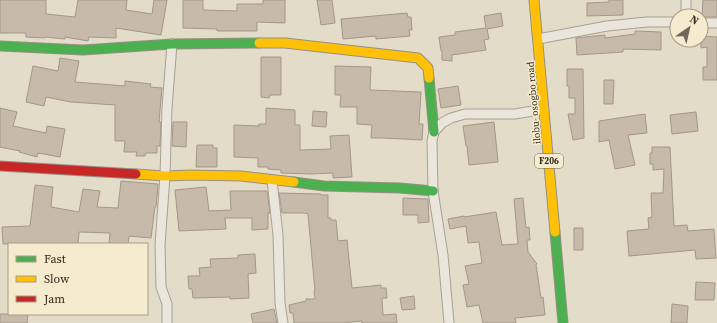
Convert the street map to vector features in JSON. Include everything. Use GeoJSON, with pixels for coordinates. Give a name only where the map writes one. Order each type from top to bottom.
{"type":"FeatureCollection","features":[{"type":"Feature","properties":{"kind":"street","name":"ilobu- osogbo road"},"geometry":{"type":"LineString","coordinates":[[534,0],[563,323]]}},
{"type":"Feature","properties":{"kind":"street"},"geometry":{"type":"LineString","coordinates":[[538,39],[607,26],[647,22],[669,22]]}},
{"type":"Feature","properties":{"kind":"street"},"geometry":{"type":"LineString","coordinates":[[0,46],[83,50],[172,44],[285,43],[418,58],[428,68],[434,132],[432,141],[433,191],[443,255],[449,323]]}},
{"type":"Feature","properties":{"kind":"street"},"geometry":{"type":"LineString","coordinates":[[167,323],[167,304],[161,287],[160,246],[172,44]]}},
{"type":"Feature","properties":{"kind":"street"},"geometry":{"type":"LineString","coordinates":[[434,132],[442,123],[451,118],[465,114],[515,114],[544,109]]}},
{"type":"Feature","properties":{"kind":"street"},"geometry":{"type":"LineString","coordinates":[[0,166],[164,176],[241,176],[324,186],[400,188],[433,191]]}},
{"type":"Feature","properties":{"kind":"street"},"geometry":{"type":"LineString","coordinates":[[272,180],[278,235],[280,303],[283,323]]}},
{"type":"Feature","properties":{"kind":"building"},"geometry":{"type":"Polygon","coordinates":[[[0,0],[46,0],[46,14],[75,17],[78,0],[127,0],[126,10],[152,14],[154,0],[167,0],[161,35],[116,28],[116,38],[89,37],[88,41],[65,37],[65,39],[26,37],[26,33],[0,33],[0,0]]]}},
{"type":"Feature","properties":{"kind":"building"},"geometry":{"type":"Polygon","coordinates":[[[183,0],[203,0],[203,10],[237,11],[237,4],[263,4],[263,0],[285,0],[285,23],[257,22],[257,31],[217,31],[217,29],[183,28],[183,0]]]}},
{"type":"Feature","properties":{"kind":"building"},"geometry":{"type":"Polygon","coordinates":[[[317,0],[332,0],[335,23],[321,25],[317,0]]]}},
{"type":"Feature","properties":{"kind":"building"},"geometry":{"type":"Polygon","coordinates":[[[609,0],[623,0],[623,15],[587,16],[587,3],[609,2],[609,0]]]}},
{"type":"Feature","properties":{"kind":"building"},"geometry":{"type":"Polygon","coordinates":[[[703,0],[717,0],[717,17],[709,17],[709,8],[703,8],[703,0]]]}},
{"type":"Feature","properties":{"kind":"building"},"geometry":{"type":"Polygon","coordinates":[[[407,13],[408,17],[411,17],[412,30],[409,30],[410,36],[376,39],[376,36],[343,39],[341,19],[407,13]]]}},
{"type":"Feature","properties":{"kind":"building"},"geometry":{"type":"Polygon","coordinates":[[[501,13],[503,26],[487,29],[489,39],[484,40],[486,50],[452,55],[452,61],[442,60],[439,37],[455,35],[455,32],[486,28],[484,16],[501,13]]]}},
{"type":"Feature","properties":{"kind":"building"},"geometry":{"type":"Polygon","coordinates":[[[635,31],[661,32],[661,50],[623,49],[623,52],[577,55],[576,38],[605,35],[605,38],[635,34],[635,31]]]}},
{"type":"Feature","properties":{"kind":"building"},"geometry":{"type":"Polygon","coordinates":[[[709,36],[717,37],[717,80],[703,80],[703,67],[707,67],[707,48],[709,48],[709,36]]]}},
{"type":"Feature","properties":{"kind":"building"},"geometry":{"type":"Polygon","coordinates":[[[261,57],[281,57],[281,95],[270,95],[269,98],[261,97],[261,57]]]}},
{"type":"Feature","properties":{"kind":"building"},"geometry":{"type":"Polygon","coordinates":[[[60,58],[79,61],[75,82],[125,86],[125,81],[151,84],[150,87],[162,88],[159,122],[161,122],[160,146],[157,146],[157,153],[146,153],[145,156],[136,156],[137,152],[124,152],[125,141],[115,141],[115,105],[71,102],[46,97],[44,106],[26,102],[33,66],[58,71],[60,58]]]}},
{"type":"Feature","properties":{"kind":"building"},"geometry":{"type":"Polygon","coordinates":[[[335,66],[371,67],[370,90],[421,92],[419,124],[423,124],[422,140],[371,138],[372,125],[357,124],[357,107],[340,107],[341,95],[335,95],[335,66]]]}},
{"type":"Feature","properties":{"kind":"building"},"geometry":{"type":"Polygon","coordinates":[[[567,69],[583,69],[584,138],[573,140],[568,114],[575,114],[575,98],[569,98],[567,69]]]}},
{"type":"Feature","properties":{"kind":"building"},"geometry":{"type":"Polygon","coordinates":[[[604,80],[614,80],[613,104],[604,104],[604,80]]]}},
{"type":"Feature","properties":{"kind":"building"},"geometry":{"type":"Polygon","coordinates":[[[458,86],[461,105],[441,108],[438,89],[458,86]]]}},
{"type":"Feature","properties":{"kind":"building"},"geometry":{"type":"Polygon","coordinates":[[[0,108],[17,112],[13,126],[46,133],[47,126],[65,129],[60,157],[38,153],[37,157],[19,152],[20,151],[0,147],[0,108]]]}},
{"type":"Feature","properties":{"kind":"building"},"geometry":{"type":"Polygon","coordinates":[[[266,108],[295,110],[295,125],[300,125],[300,150],[331,149],[330,136],[349,135],[352,177],[333,178],[333,173],[281,173],[281,170],[268,169],[268,167],[258,167],[258,158],[234,157],[234,125],[259,126],[259,124],[266,124],[266,108]]]}},
{"type":"Feature","properties":{"kind":"building"},"geometry":{"type":"Polygon","coordinates":[[[313,111],[327,112],[326,127],[312,126],[313,111]]]}},
{"type":"Feature","properties":{"kind":"building"},"geometry":{"type":"Polygon","coordinates":[[[696,112],[698,131],[672,134],[670,115],[696,112]]]}},
{"type":"Feature","properties":{"kind":"building"},"geometry":{"type":"Polygon","coordinates":[[[645,114],[647,133],[628,135],[635,165],[615,169],[609,140],[599,142],[599,121],[645,114]]]}},
{"type":"Feature","properties":{"kind":"building"},"geometry":{"type":"Polygon","coordinates":[[[173,122],[187,122],[186,147],[172,146],[173,122]]]}},
{"type":"Feature","properties":{"kind":"building"},"geometry":{"type":"Polygon","coordinates":[[[494,122],[498,162],[469,165],[463,126],[494,122]]]}},
{"type":"Feature","properties":{"kind":"building"},"geometry":{"type":"Polygon","coordinates":[[[197,145],[213,145],[213,148],[217,148],[217,167],[196,167],[197,145]]]}},
{"type":"Feature","properties":{"kind":"building"},"geometry":{"type":"Polygon","coordinates":[[[652,147],[670,147],[674,226],[687,225],[688,231],[714,229],[716,258],[696,259],[695,250],[629,256],[627,231],[649,229],[648,218],[652,217],[651,193],[663,193],[664,169],[653,170],[653,164],[650,164],[650,153],[652,153],[652,147]]]}},
{"type":"Feature","properties":{"kind":"building"},"geometry":{"type":"Polygon","coordinates":[[[121,181],[158,184],[151,238],[129,236],[128,243],[109,243],[110,233],[79,232],[78,243],[3,244],[2,227],[30,226],[35,185],[53,187],[51,207],[79,212],[83,189],[100,191],[97,207],[118,208],[121,181]]]}},
{"type":"Feature","properties":{"kind":"building"},"geometry":{"type":"Polygon","coordinates":[[[206,187],[209,211],[231,210],[230,191],[267,191],[270,213],[268,213],[268,229],[252,230],[252,218],[225,218],[226,229],[179,231],[175,190],[206,187]]]}},
{"type":"Feature","properties":{"kind":"building"},"geometry":{"type":"Polygon","coordinates":[[[279,193],[328,195],[328,218],[331,218],[331,220],[336,220],[338,241],[347,240],[352,288],[381,285],[381,288],[386,288],[387,298],[382,298],[383,315],[396,314],[397,323],[362,323],[362,321],[343,323],[294,323],[293,313],[290,313],[289,305],[306,301],[306,299],[315,299],[308,214],[282,213],[279,193]]]}},
{"type":"Feature","properties":{"kind":"building"},"geometry":{"type":"Polygon","coordinates":[[[403,198],[428,199],[429,222],[418,223],[418,215],[403,215],[403,198]]]}},
{"type":"Feature","properties":{"kind":"building"},"geometry":{"type":"Polygon","coordinates":[[[523,198],[526,228],[529,227],[530,240],[527,240],[528,252],[537,264],[541,298],[543,297],[545,315],[515,318],[516,323],[483,323],[479,305],[467,307],[463,285],[469,284],[465,266],[482,263],[479,242],[468,243],[466,226],[450,229],[448,219],[496,212],[502,245],[518,244],[514,199],[523,198]]]}},
{"type":"Feature","properties":{"kind":"building"},"geometry":{"type":"Polygon","coordinates":[[[574,228],[583,228],[583,250],[574,250],[574,228]]]}},
{"type":"Feature","properties":{"kind":"building"},"geometry":{"type":"Polygon","coordinates":[[[255,254],[256,273],[248,274],[249,298],[193,298],[192,289],[189,289],[188,276],[200,276],[199,268],[211,267],[210,259],[238,258],[238,255],[255,254]]]}},
{"type":"Feature","properties":{"kind":"building"},"geometry":{"type":"Polygon","coordinates":[[[696,282],[715,283],[714,300],[695,300],[696,282]]]}},
{"type":"Feature","properties":{"kind":"building"},"geometry":{"type":"Polygon","coordinates":[[[414,296],[415,309],[402,310],[400,298],[414,296]]]}},
{"type":"Feature","properties":{"kind":"building"},"geometry":{"type":"Polygon","coordinates":[[[672,304],[688,306],[687,323],[671,323],[672,304]]]}},
{"type":"Feature","properties":{"kind":"building"},"geometry":{"type":"Polygon","coordinates":[[[274,309],[277,323],[253,323],[251,314],[274,309]]]}},
{"type":"Feature","properties":{"kind":"building"},"geometry":{"type":"Polygon","coordinates":[[[0,314],[28,315],[27,323],[0,323],[0,314]]]}},
{"type":"Feature","properties":{"kind":"traffic: fast"},"geometry":{"type":"LineString","coordinates":[[0,46],[83,50],[172,44],[259,43]]}},
{"type":"Feature","properties":{"kind":"traffic: fast"},"geometry":{"type":"LineString","coordinates":[[429,78],[434,132]]}},
{"type":"Feature","properties":{"kind":"traffic: fast"},"geometry":{"type":"LineString","coordinates":[[294,182],[324,186],[400,188],[433,191]]}},
{"type":"Feature","properties":{"kind":"traffic: fast"},"geometry":{"type":"LineString","coordinates":[[555,232],[563,323]]}},
{"type":"Feature","properties":{"kind":"traffic: slow"},"geometry":{"type":"LineString","coordinates":[[534,0],[555,232]]}},
{"type":"Feature","properties":{"kind":"traffic: slow"},"geometry":{"type":"LineString","coordinates":[[259,43],[285,43],[418,58],[428,68],[429,78]]}},
{"type":"Feature","properties":{"kind":"traffic: slow"},"geometry":{"type":"LineString","coordinates":[[136,174],[165,176],[241,176],[294,182]]}},
{"type":"Feature","properties":{"kind":"traffic: jam"},"geometry":{"type":"LineString","coordinates":[[0,166],[136,174]]}}]}
